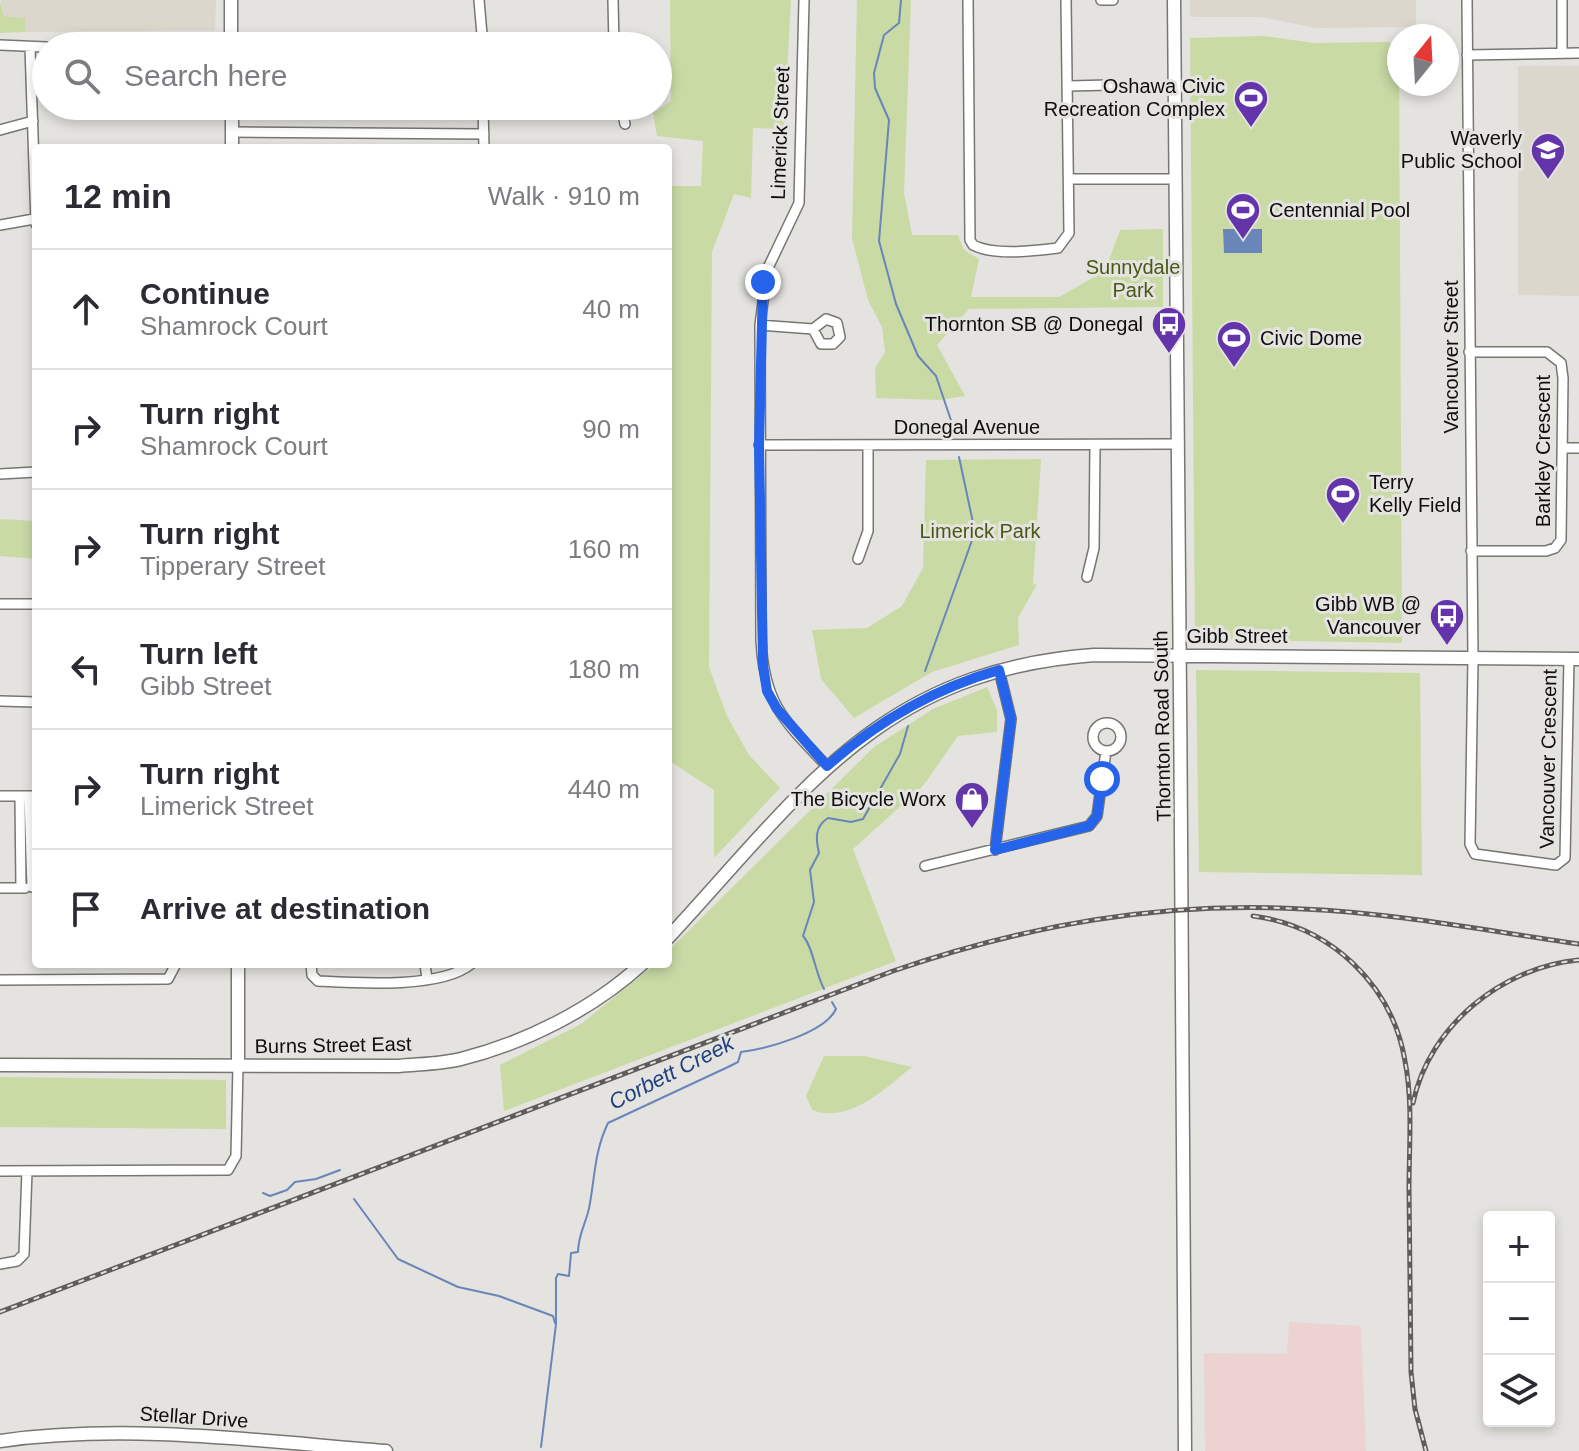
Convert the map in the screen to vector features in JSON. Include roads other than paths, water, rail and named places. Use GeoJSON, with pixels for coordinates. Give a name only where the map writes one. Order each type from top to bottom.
{"type":"FeatureCollection","features":[{"type":"Feature","properties":{"kind":"main road"},"geometry":{"type":"LineString","coordinates":[[231,0],[231,32]]}},
{"type":"Feature","properties":{"kind":"main road","name":"Thornton Road South"},"geometry":{"type":"LineString","coordinates":[[1174,0],[1185,1451]]}},
{"type":"Feature","properties":{"kind":"main road"},"geometry":{"type":"LineString","coordinates":[[232,120],[232,144]]}},
{"type":"Feature","properties":{"kind":"main road","name":"Gibb Street"},"geometry":{"type":"LineString","coordinates":[[827,766],[900,711],[942,690],[999,670],[1094,655],[1574,659]]}},
{"type":"Feature","properties":{"kind":"main road"},"geometry":{"type":"LineString","coordinates":[[672,934],[827,766]]}},
{"type":"Feature","properties":{"kind":"main road"},"geometry":{"type":"LineString","coordinates":[[238,968],[238,1066]]}},
{"type":"Feature","properties":{"kind":"main road","name":"Burns Street East"},"geometry":{"type":"LineString","coordinates":[[0,1065],[399,1066],[458,1060],[515,1041],[579,1009],[636,968]]}},
{"type":"Feature","properties":{"kind":"main road","name":"Stellar Drive"},"geometry":{"type":"LineString","coordinates":[[0,1441],[58,1434],[131,1432],[386,1451]]}},
{"type":"Feature","properties":{"kind":"street"},"geometry":{"type":"LineString","coordinates":[[479,0],[482,32]]}},
{"type":"Feature","properties":{"kind":"street"},"geometry":{"type":"LineString","coordinates":[[613,0],[614,32]]}},
{"type":"Feature","properties":{"kind":"street","name":"Limerick Street"},"geometry":{"type":"LineString","coordinates":[[804,0],[799,203],[767,270],[760,325],[761,640],[767,691],[777,709],[827,766]]}},
{"type":"Feature","properties":{"kind":"street"},"geometry":{"type":"LineString","coordinates":[[968,0],[969,232],[973,245],[979,249],[1058,248],[1069,233],[1066,0]]}},
{"type":"Feature","properties":{"kind":"street"},"geometry":{"type":"LineString","coordinates":[[1101,0],[1113,0]]}},
{"type":"Feature","properties":{"kind":"street","name":"Vancouver Street"},"geometry":{"type":"LineString","coordinates":[[1467,0],[1473,659]]}},
{"type":"Feature","properties":{"kind":"street"},"geometry":{"type":"LineString","coordinates":[[1562,0],[1562,53]]}},
{"type":"Feature","properties":{"kind":"street"},"geometry":{"type":"LineString","coordinates":[[0,45],[30,47],[32,96]]}},
{"type":"Feature","properties":{"kind":"street"},"geometry":{"type":"LineString","coordinates":[[1467,55],[1579,53]]}},
{"type":"Feature","properties":{"kind":"street"},"geometry":{"type":"LineString","coordinates":[[1069,86],[1109,85]]}},
{"type":"Feature","properties":{"kind":"street"},"geometry":{"type":"LineString","coordinates":[[484,120],[484,144]]}},
{"type":"Feature","properties":{"kind":"street"},"geometry":{"type":"LineString","coordinates":[[624,120],[625,124]]}},
{"type":"Feature","properties":{"kind":"street"},"geometry":{"type":"LineString","coordinates":[[0,130],[33,121],[33,144]]}},
{"type":"Feature","properties":{"kind":"street"},"geometry":{"type":"LineString","coordinates":[[232,132],[484,134]]}},
{"type":"Feature","properties":{"kind":"street"},"geometry":{"type":"LineString","coordinates":[[1069,179],[1176,179]]}},
{"type":"Feature","properties":{"kind":"street"},"geometry":{"type":"LineString","coordinates":[[0,225],[32,222]]}},
{"type":"Feature","properties":{"kind":"street"},"geometry":{"type":"LineString","coordinates":[[760,325],[813,329]]}},
{"type":"Feature","properties":{"kind":"street","name":"Barkley Crescent"},"geometry":{"type":"LineString","coordinates":[[1469,352],[1547,352],[1555,356],[1563,378],[1561,540],[1555,548],[1546,551],[1471,551]]}},
{"type":"Feature","properties":{"kind":"street","name":"Donegal Avenue"},"geometry":{"type":"LineString","coordinates":[[759,445],[1176,444]]}},
{"type":"Feature","properties":{"kind":"street"},"geometry":{"type":"LineString","coordinates":[[1087,577],[1094,548],[1095,445]]}},
{"type":"Feature","properties":{"kind":"street"},"geometry":{"type":"LineString","coordinates":[[858,559],[868,531],[868,446]]}},
{"type":"Feature","properties":{"kind":"street"},"geometry":{"type":"LineString","coordinates":[[1562,448],[1579,448]]}},
{"type":"Feature","properties":{"kind":"street"},"geometry":{"type":"LineString","coordinates":[[0,474],[32,472]]}},
{"type":"Feature","properties":{"kind":"street"},"geometry":{"type":"LineString","coordinates":[[0,604],[32,604]]}},
{"type":"Feature","properties":{"kind":"street","name":"Vancouver Crescent"},"geometry":{"type":"LineString","coordinates":[[1473,659],[1472,849],[1482,857],[1556,865],[1567,852],[1574,659]]}},
{"type":"Feature","properties":{"kind":"street"},"geometry":{"type":"LineString","coordinates":[[995,850],[1011,719],[999,670]]}},
{"type":"Feature","properties":{"kind":"street"},"geometry":{"type":"LineString","coordinates":[[0,701],[32,702]]}},
{"type":"Feature","properties":{"kind":"street"},"geometry":{"type":"LineString","coordinates":[[925,866],[1089,826],[1097,816],[1106,751]]}},
{"type":"Feature","properties":{"kind":"street"},"geometry":{"type":"LineString","coordinates":[[0,796],[28,796],[30,887],[0,888]]}},
{"type":"Feature","properties":{"kind":"street"},"geometry":{"type":"LineString","coordinates":[[0,980],[168,979],[174,968]]}},
{"type":"Feature","properties":{"kind":"street"},"geometry":{"type":"LineString","coordinates":[[311,968],[312,975],[318,981],[427,979],[466,968]]}},
{"type":"Feature","properties":{"kind":"street"},"geometry":{"type":"LineString","coordinates":[[426,968],[427,979]]}},
{"type":"Feature","properties":{"kind":"street"},"geometry":{"type":"LineString","coordinates":[[0,1171],[228,1170],[236,1156],[238,1066]]}},
{"type":"Feature","properties":{"kind":"street"},"geometry":{"type":"LineString","coordinates":[[0,1264],[17,1261],[26,1248],[27,1171]]}},
{"type":"Feature","properties":{"kind":"water","name":"Centennial Pool"},"geometry":{"type":"Polygon","coordinates":[[[1223,229],[1262,229],[1262,253],[1224,253],[1223,229]]]}},
{"type":"Feature","properties":{"kind":"waterway","name":"Corbett Creek"},"geometry":{"type":"LineString","coordinates":[[901,0],[899,23],[884,35],[874,73],[875,88],[889,120],[879,241],[896,304],[918,356],[936,376],[956,435]]}},
{"type":"Feature","properties":{"kind":"waterway","name":"Corbett Creek"},"geometry":{"type":"LineString","coordinates":[[925,671],[975,532],[959,457]]}},
{"type":"Feature","properties":{"kind":"waterway","name":"Corbett Creek"},"geometry":{"type":"LineString","coordinates":[[824,989],[803,936],[814,902],[810,870],[819,853],[818,830],[828,818],[851,822],[863,819],[900,754],[908,726]]}},
{"type":"Feature","properties":{"kind":"waterway","name":"Corbett Creek"},"geometry":{"type":"LineString","coordinates":[[541,1447],[556,1324],[556,1278],[558,1274],[569,1276],[571,1253],[578,1252],[598,1153],[608,1123],[738,1062],[741,1052],[808,1032],[830,1018],[836,1009],[832,1002]]}},
{"type":"Feature","properties":{"kind":"waterway"},"geometry":{"type":"LineString","coordinates":[[263,1193],[270,1196],[287,1190],[295,1182],[316,1179],[340,1170]]}},
{"type":"Feature","properties":{"kind":"waterway"},"geometry":{"type":"LineString","coordinates":[[354,1199],[398,1259],[458,1287],[499,1296],[553,1316],[555,1323]]}},
{"type":"Feature","properties":{"kind":"railway"},"geometry":{"type":"LineString","coordinates":[[0,1312],[893,971],[1044,929],[1146,913],[1250,907],[1372,914],[1579,944]]}},
{"type":"Feature","properties":{"kind":"railway"},"geometry":{"type":"LineString","coordinates":[[1253,916],[1281,922],[1332,946],[1353,963],[1371,984],[1387,1007],[1398,1033],[1405,1061],[1410,1108],[1411,1372],[1415,1409],[1426,1451]]}},
{"type":"Feature","properties":{"kind":"railway"},"geometry":{"type":"LineString","coordinates":[[1413,1103],[1435,1049],[1473,1005],[1523,974],[1579,960]]}},
{"type":"Feature","properties":{"kind":"place","name":"Oshawa Civic Recreation Complex"},"geometry":{"type":"Point","coordinates":[1251,129]}},
{"type":"Feature","properties":{"kind":"place","name":"Waverly Public School"},"geometry":{"type":"Point","coordinates":[1548,181]}},
{"type":"Feature","properties":{"kind":"place","name":"Centennial Pool"},"geometry":{"type":"Point","coordinates":[1243,241]}},
{"type":"Feature","properties":{"kind":"place","name":"Thornton SB @ Donegal"},"geometry":{"type":"Point","coordinates":[1169,355]}},
{"type":"Feature","properties":{"kind":"place","name":"Civic Dome"},"geometry":{"type":"Point","coordinates":[1234,369]}},
{"type":"Feature","properties":{"kind":"place","name":"Terry Kelly Field"},"geometry":{"type":"Point","coordinates":[1343,525]}},
{"type":"Feature","properties":{"kind":"place","name":"Gibb WB @ Vancouver"},"geometry":{"type":"Point","coordinates":[1447,647]}},
{"type":"Feature","properties":{"kind":"place","name":"The Bicycle Worx"},"geometry":{"type":"Point","coordinates":[972,830]}},
{"type":"Feature","properties":{"kind":"park label","name":"Sunnydale Park"},"geometry":{"type":"Point","coordinates":[1133,278]}},
{"type":"Feature","properties":{"kind":"park label","name":"Limerick Park"},"geometry":{"type":"Point","coordinates":[980,531]}}]}
